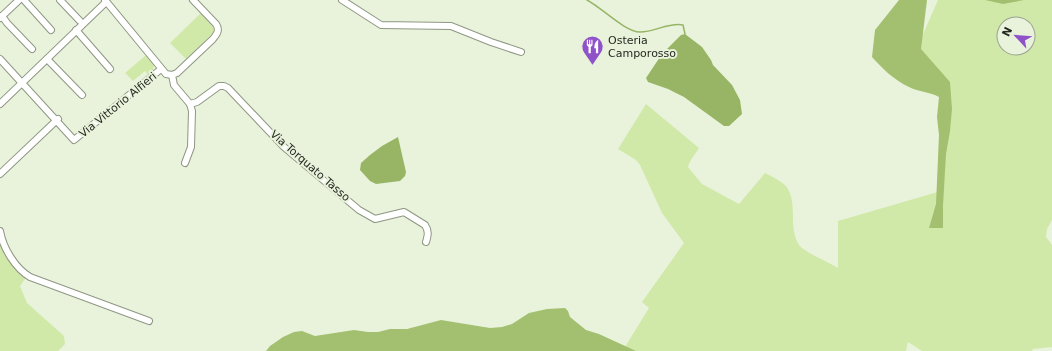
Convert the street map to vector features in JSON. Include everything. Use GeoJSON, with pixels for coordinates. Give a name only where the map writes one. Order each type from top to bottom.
{"type":"FeatureCollection","features":[{"type":"Feature","properties":{"kind":"street"},"geometry":{"type":"LineString","coordinates":[[32,50],[1,17],[19,0],[51,30]]}},
{"type":"Feature","properties":{"kind":"street"},"geometry":{"type":"LineString","coordinates":[[60,0],[80,21]]}},
{"type":"Feature","properties":{"kind":"street"},"geometry":{"type":"LineString","coordinates":[[0,104],[106,1],[161,69],[166,74],[172,75],[177,73],[218,33],[216,24],[193,0]]}},
{"type":"Feature","properties":{"kind":"street"},"geometry":{"type":"LineString","coordinates":[[342,0],[381,25],[451,26],[521,52]]}},
{"type":"Feature","properties":{"kind":"street"},"geometry":{"type":"LineString","coordinates":[[76,30],[110,68]]}},
{"type":"Feature","properties":{"kind":"street"},"geometry":{"type":"LineString","coordinates":[[0,59],[57,119],[0,174]]}},
{"type":"Feature","properties":{"kind":"street"},"geometry":{"type":"LineString","coordinates":[[47,59],[82,96]]}},
{"type":"Feature","properties":{"kind":"street","name":"Via Vittorio Alfieri"},"geometry":{"type":"LineString","coordinates":[[57,119],[74,140],[161,69]]}},
{"type":"Feature","properties":{"kind":"street"},"geometry":{"type":"LineString","coordinates":[[172,75],[174,85],[190,104],[193,116],[192,144],[185,163]]}},
{"type":"Feature","properties":{"kind":"street","name":"Via Torquato Tasso"},"geometry":{"type":"LineString","coordinates":[[190,104],[197,102],[219,86],[228,88],[284,147],[359,210],[375,219],[404,212],[425,225],[428,232],[426,242]]}},
{"type":"Feature","properties":{"kind":"street"},"geometry":{"type":"LineString","coordinates":[[0,232],[2,241],[8,251],[20,269],[30,277],[149,321]]}},
{"type":"Feature","properties":{"kind":"shaded area"},"geometry":{"type":"Polygon","coordinates":[[[899,0],[927,0],[921,49],[950,82],[952,109],[946,154],[943,228],[929,228],[936,204],[939,135],[937,117],[939,97],[913,89],[898,81],[872,57],[875,30],[899,0]]]}},
{"type":"Feature","properties":{"kind":"shaded area"},"geometry":{"type":"Polygon","coordinates":[[[938,0],[1052,0],[1052,220],[1047,229],[1046,237],[1052,245],[1052,347],[1033,349],[1032,351],[922,351],[908,342],[906,351],[636,351],[625,347],[649,308],[642,302],[684,243],[662,213],[640,165],[636,160],[618,149],[646,104],[699,148],[691,159],[688,167],[702,184],[739,204],[765,173],[784,184],[790,193],[792,200],[794,232],[800,246],[807,252],[838,268],[838,221],[941,191],[944,99],[916,50],[938,0]]]}},
{"type":"Feature","properties":{"kind":"shaded area"},"geometry":{"type":"Polygon","coordinates":[[[985,0],[1024,0],[1003,4],[985,0]]]}},
{"type":"Feature","properties":{"kind":"shaded area"},"geometry":{"type":"Polygon","coordinates":[[[201,13],[211,24],[214,32],[186,59],[170,43],[201,13]]]}},
{"type":"Feature","properties":{"kind":"shaded area"},"geometry":{"type":"Polygon","coordinates":[[[685,34],[702,47],[713,65],[732,85],[740,100],[742,114],[729,126],[724,126],[684,97],[668,89],[648,82],[646,78],[662,54],[681,35],[685,34]]]}},
{"type":"Feature","properties":{"kind":"shaded area"},"geometry":{"type":"Polygon","coordinates":[[[146,55],[154,64],[153,71],[148,75],[145,71],[133,81],[125,73],[146,55]]]}},
{"type":"Feature","properties":{"kind":"shaded area"},"geometry":{"type":"Polygon","coordinates":[[[398,137],[406,172],[405,176],[400,181],[376,184],[370,181],[360,170],[361,163],[382,146],[398,137]]]}},
{"type":"Feature","properties":{"kind":"shaded area"},"geometry":{"type":"Polygon","coordinates":[[[0,238],[13,265],[25,277],[20,286],[27,303],[64,336],[65,344],[58,351],[0,351],[0,238]]]}},
{"type":"Feature","properties":{"kind":"shaded area"},"geometry":{"type":"Polygon","coordinates":[[[565,308],[570,317],[586,330],[599,334],[636,351],[266,351],[270,346],[283,337],[294,332],[302,331],[315,336],[354,330],[378,332],[390,329],[407,329],[441,320],[490,328],[502,327],[512,324],[529,313],[547,309],[565,308]]]}},
{"type":"Feature","properties":{"kind":"waterway"},"geometry":{"type":"LineString","coordinates":[[587,0],[620,24],[634,31],[646,32],[678,24],[683,25],[685,34]]}},
{"type":"Feature","properties":{"kind":"place","name":"Osteria Camporosso"},"geometry":{"type":"Point","coordinates":[592,66]}}]}
